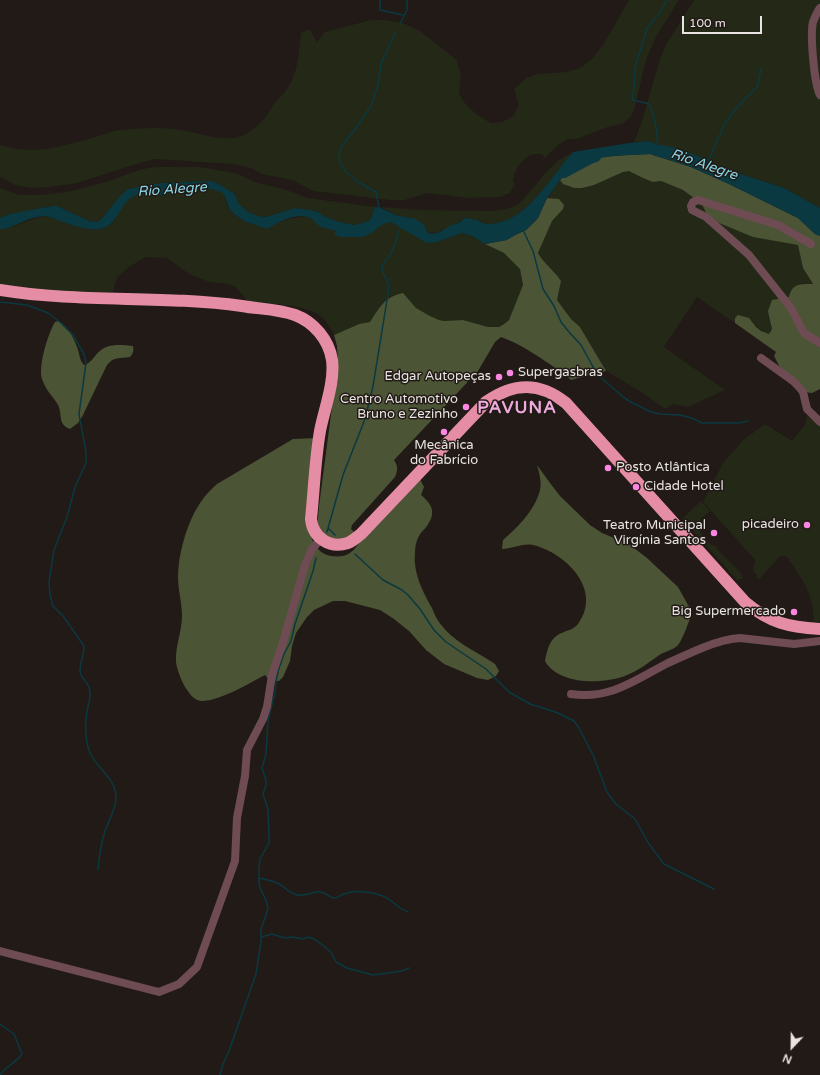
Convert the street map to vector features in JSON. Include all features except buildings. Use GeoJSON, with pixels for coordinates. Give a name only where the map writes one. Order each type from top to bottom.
{"type":"FeatureCollection","features":[{"type":"Feature","properties":{"kind":"highway"},"geometry":{"type":"LineString","coordinates":[[0,290],[31,295],[59,297],[165,299],[218,303],[280,311],[296,315],[307,321],[319,332],[326,343],[330,351],[332,365],[331,381],[320,433],[311,519],[315,534],[321,539],[331,543],[348,543],[362,534],[480,408],[496,395],[519,387],[544,389],[556,395],[566,403],[745,602],[756,612],[768,619],[798,628],[820,629]]}},
{"type":"Feature","properties":{"kind":"street"},"geometry":{"type":"LineString","coordinates":[[820,8],[814,21],[812,39],[816,84],[820,94]]}},
{"type":"Feature","properties":{"kind":"street"},"geometry":{"type":"LineString","coordinates":[[811,244],[778,225],[698,200],[691,206],[692,210],[706,217],[749,255],[791,308],[804,333],[820,343]]}},
{"type":"Feature","properties":{"kind":"street"},"geometry":{"type":"LineString","coordinates":[[761,358],[799,387],[803,392],[807,409],[820,422]]}},
{"type":"Feature","properties":{"kind":"street"},"geometry":{"type":"LineString","coordinates":[[0,951],[159,992],[179,984],[197,967],[235,861],[237,818],[248,750],[267,707],[272,675],[283,642],[304,564],[312,549],[321,539]]}},
{"type":"Feature","properties":{"kind":"street"},"geometry":{"type":"LineString","coordinates":[[571,694],[590,696],[618,688],[632,683],[668,663],[731,638],[794,644],[820,641]]}},
{"type":"Feature","properties":{"kind":"green space"},"geometry":{"type":"Polygon","coordinates":[[[629,0],[679,0],[656,37],[646,60],[631,117],[622,124],[608,127],[576,139],[567,139],[557,146],[545,158],[542,154],[533,154],[529,156],[523,160],[516,171],[513,178],[515,184],[510,193],[500,197],[468,198],[427,193],[405,200],[390,200],[313,191],[292,180],[262,174],[251,168],[233,164],[155,159],[77,183],[49,187],[33,188],[15,185],[0,177],[0,145],[12,148],[35,150],[46,149],[110,132],[147,128],[173,129],[220,138],[241,136],[252,130],[263,120],[289,86],[299,54],[301,33],[309,29],[317,42],[325,32],[371,20],[385,20],[403,23],[420,31],[457,60],[461,76],[459,93],[464,102],[476,114],[491,123],[502,122],[513,116],[519,106],[514,89],[526,78],[537,74],[567,72],[580,68],[592,59],[604,43],[629,0]]]}},
{"type":"Feature","properties":{"kind":"green space"},"geometry":{"type":"Polygon","coordinates":[[[694,0],[820,0],[820,208],[784,188],[682,156],[649,141],[634,142],[641,124],[660,59],[667,43],[694,0]]]}},
{"type":"Feature","properties":{"kind":"green space"},"geometry":{"type":"Polygon","coordinates":[[[573,152],[530,204],[508,220],[496,224],[486,224],[473,220],[460,221],[457,224],[435,233],[431,233],[427,232],[425,227],[409,217],[401,217],[381,207],[420,210],[493,211],[506,209],[521,202],[546,172],[559,160],[573,152]]]}},
{"type":"Feature","properties":{"kind":"green space"},"geometry":{"type":"Polygon","coordinates":[[[650,154],[691,167],[729,184],[798,218],[815,234],[820,236],[820,389],[812,393],[805,392],[785,377],[774,356],[776,352],[735,323],[735,318],[738,315],[749,318],[761,331],[769,334],[772,329],[768,311],[772,300],[789,297],[792,289],[798,285],[813,284],[803,268],[798,245],[753,237],[719,223],[706,213],[702,204],[683,190],[661,181],[653,182],[629,171],[623,172],[594,185],[582,188],[574,188],[563,184],[560,180],[576,165],[591,159],[612,156],[650,154]]]}},
{"type":"Feature","properties":{"kind":"green space"},"geometry":{"type":"Polygon","coordinates":[[[156,167],[199,167],[236,173],[255,182],[287,190],[308,198],[375,207],[369,221],[354,225],[336,221],[316,211],[295,208],[266,217],[258,216],[248,212],[238,203],[235,194],[211,181],[161,183],[128,189],[98,222],[89,221],[57,206],[46,207],[0,218],[0,188],[19,195],[67,192],[106,182],[142,169],[156,167]]]}},
{"type":"Feature","properties":{"kind":"green space"},"geometry":{"type":"Polygon","coordinates":[[[629,171],[653,182],[661,181],[683,190],[702,204],[706,213],[719,223],[754,237],[799,245],[803,268],[813,285],[803,284],[789,297],[784,298],[769,334],[758,328],[749,318],[735,318],[735,323],[697,297],[664,347],[725,390],[688,407],[673,404],[665,409],[638,390],[606,371],[580,327],[571,319],[557,300],[556,274],[541,259],[538,253],[552,221],[556,218],[559,199],[547,198],[560,180],[567,186],[576,188],[584,187],[629,171]]]}},
{"type":"Feature","properties":{"kind":"green space"},"geometry":{"type":"Polygon","coordinates":[[[199,187],[222,192],[225,196],[228,207],[235,215],[245,221],[268,229],[276,223],[305,216],[316,221],[318,225],[336,231],[391,222],[420,239],[437,242],[462,233],[472,236],[510,258],[520,269],[523,285],[509,320],[499,327],[488,327],[463,320],[439,320],[416,308],[403,293],[391,297],[383,303],[370,322],[358,324],[334,335],[324,319],[312,311],[285,305],[248,302],[236,287],[227,284],[209,282],[189,274],[167,258],[146,257],[129,267],[117,278],[113,292],[67,293],[0,286],[0,229],[5,229],[46,216],[92,230],[105,228],[114,222],[117,213],[132,196],[139,193],[164,195],[175,191],[199,187]]]}},
{"type":"Feature","properties":{"kind":"green space"},"geometry":{"type":"Polygon","coordinates":[[[547,198],[559,199],[564,205],[563,209],[552,221],[538,253],[561,281],[557,300],[571,319],[580,327],[606,371],[571,380],[533,353],[501,337],[495,342],[478,371],[394,460],[397,468],[395,477],[352,525],[351,529],[355,533],[341,544],[317,532],[338,361],[337,346],[334,335],[359,324],[370,322],[383,303],[391,297],[403,293],[416,308],[439,320],[463,320],[488,327],[499,327],[504,324],[509,320],[523,285],[520,269],[504,253],[485,244],[506,240],[526,230],[538,218],[547,198]]]}},
{"type":"Feature","properties":{"kind":"green space"},"geometry":{"type":"Polygon","coordinates":[[[58,321],[64,325],[72,336],[76,343],[81,361],[84,365],[89,363],[101,350],[108,346],[133,346],[133,353],[130,357],[116,359],[109,363],[82,417],[78,423],[70,429],[63,425],[58,405],[45,387],[41,373],[41,366],[49,334],[55,322],[58,321]]]}},
{"type":"Feature","properties":{"kind":"green space"},"geometry":{"type":"Polygon","coordinates":[[[807,416],[820,426],[820,621],[814,622],[806,586],[786,556],[780,556],[759,580],[753,571],[755,560],[703,502],[723,463],[743,440],[765,424],[792,441],[805,425],[807,416]]]}},
{"type":"Feature","properties":{"kind":"green space"},"geometry":{"type":"Polygon","coordinates":[[[317,438],[311,536],[316,546],[327,555],[331,556],[346,555],[352,552],[372,525],[419,477],[424,487],[421,495],[431,506],[432,517],[416,544],[415,560],[419,582],[439,622],[458,641],[495,664],[499,671],[496,676],[488,680],[477,678],[444,664],[426,650],[409,631],[380,610],[345,601],[333,601],[314,610],[296,633],[290,661],[283,677],[279,681],[270,681],[265,675],[225,695],[201,701],[192,696],[188,691],[178,672],[176,662],[182,616],[178,573],[183,543],[188,526],[196,510],[205,496],[217,484],[293,439],[317,438]]]}},
{"type":"Feature","properties":{"kind":"green space"},"geometry":{"type":"Polygon","coordinates":[[[537,465],[560,496],[590,525],[602,533],[614,538],[621,538],[647,558],[678,587],[692,612],[679,644],[643,667],[617,678],[582,681],[560,675],[551,669],[545,661],[550,643],[559,634],[573,628],[578,624],[585,611],[586,598],[583,586],[577,575],[568,565],[545,549],[533,545],[525,545],[502,549],[503,540],[525,518],[538,497],[541,484],[537,465]]]}},
{"type":"Feature","properties":{"kind":"green space"},"geometry":{"type":"Polygon","coordinates":[[[701,501],[710,511],[699,521],[701,534],[709,543],[717,547],[717,549],[740,572],[743,578],[737,580],[682,519],[701,501]]]}},
{"type":"Feature","properties":{"kind":"water"},"geometry":{"type":"Polygon","coordinates":[[[649,141],[682,156],[784,188],[820,208],[820,236],[815,234],[798,218],[729,184],[691,167],[650,154],[612,156],[590,160],[577,165],[560,180],[547,198],[538,218],[526,230],[507,240],[485,244],[472,236],[462,233],[437,242],[427,243],[391,222],[383,224],[373,232],[363,237],[340,237],[334,234],[336,231],[320,226],[308,217],[303,216],[287,219],[268,229],[249,223],[232,212],[221,192],[197,188],[176,190],[165,195],[136,195],[128,200],[112,223],[104,228],[83,228],[45,216],[40,216],[5,229],[0,229],[0,218],[10,214],[52,206],[57,206],[89,221],[98,222],[120,196],[128,189],[161,183],[211,181],[235,194],[238,203],[248,212],[258,216],[266,217],[295,208],[316,211],[336,221],[354,225],[369,221],[375,207],[378,207],[402,217],[417,220],[424,225],[427,232],[432,234],[440,232],[451,225],[457,224],[465,218],[489,224],[503,222],[515,216],[537,197],[573,152],[649,141]]]}},
{"type":"Feature","properties":{"kind":"waterway"},"geometry":{"type":"LineString","coordinates":[[380,0],[380,10],[403,15]]}},
{"type":"Feature","properties":{"kind":"waterway"},"geometry":{"type":"LineString","coordinates":[[400,24],[407,10],[407,0]]}},
{"type":"Feature","properties":{"kind":"waterway"},"geometry":{"type":"LineString","coordinates":[[657,147],[656,125],[649,104],[633,100],[632,95],[634,88],[635,68],[647,28],[659,14],[667,0]]}},
{"type":"Feature","properties":{"kind":"waterway"},"geometry":{"type":"LineString","coordinates":[[379,208],[376,192],[358,182],[345,171],[340,162],[339,154],[342,146],[371,106],[378,85],[381,64],[396,31]]}},
{"type":"Feature","properties":{"kind":"waterway"},"geometry":{"type":"LineString","coordinates":[[707,164],[725,123],[738,106],[757,87],[761,68]]}},
{"type":"Feature","properties":{"kind":"waterway","name":"Rio Alegre"},"geometry":{"type":"LineString","coordinates":[[662,150],[700,162]]}},
{"type":"Feature","properties":{"kind":"waterway","name":"Rio Alegre"},"geometry":{"type":"LineString","coordinates":[[564,173],[596,157]]}},
{"type":"Feature","properties":{"kind":"waterway"},"geometry":{"type":"LineString","coordinates":[[327,532],[343,475],[365,419],[373,386],[389,288],[388,282],[382,270],[382,266],[392,252],[401,225]]}},
{"type":"Feature","properties":{"kind":"waterway"},"geometry":{"type":"LineString","coordinates":[[523,230],[533,251],[543,289],[554,306],[561,322],[581,345],[597,374],[623,397],[651,412],[680,415],[692,418],[702,423],[738,423],[748,421]]}},
{"type":"Feature","properties":{"kind":"waterway"},"geometry":{"type":"LineString","coordinates":[[0,302],[27,305],[48,313],[73,335],[84,354],[86,363],[79,414],[86,452],[86,463],[75,487],[67,517],[54,550],[49,582],[53,606],[63,616],[84,646],[80,672],[82,678],[90,689],[86,721],[87,743],[90,753],[110,779],[115,791],[115,806],[105,831],[100,850],[98,870]]}},
{"type":"Feature","properties":{"kind":"waterway"},"geometry":{"type":"LineString","coordinates":[[329,529],[335,535]]}},
{"type":"Feature","properties":{"kind":"waterway"},"geometry":{"type":"LineString","coordinates":[[355,554],[383,580],[402,590],[408,595],[420,609],[434,630],[446,642],[486,669],[509,692],[530,704],[558,713],[574,721],[593,755],[607,792],[616,804],[635,819],[649,844],[664,864],[714,889]]}},
{"type":"Feature","properties":{"kind":"waterway"},"geometry":{"type":"LineString","coordinates":[[220,1075],[256,974],[261,942],[261,929],[268,909],[259,885],[260,859],[269,843],[268,809],[263,794],[266,780],[262,768],[266,754],[268,720],[275,693],[279,668],[291,641],[316,558]]}},
{"type":"Feature","properties":{"kind":"waterway"},"geometry":{"type":"LineString","coordinates":[[259,878],[280,884],[292,893],[298,895],[323,892],[334,898],[352,892],[376,894],[388,898],[400,908],[408,912]]}},
{"type":"Feature","properties":{"kind":"waterway"},"geometry":{"type":"LineString","coordinates":[[261,937],[272,934],[285,938],[293,937],[302,939],[309,937],[316,940],[330,951],[336,962],[347,968],[373,975],[402,971],[409,968]]}},
{"type":"Feature","properties":{"kind":"waterway"},"geometry":{"type":"LineString","coordinates":[[0,1024],[14,1034],[22,1054],[0,1075]]}},
{"type":"Feature","properties":{"kind":"place","name":"Supergasbras"},"geometry":{"type":"Point","coordinates":[510,373]}},
{"type":"Feature","properties":{"kind":"place","name":"Edgar Autopeças"},"geometry":{"type":"Point","coordinates":[499,377]}},
{"type":"Feature","properties":{"kind":"place","name":"Centro Automotivo Bruno e Zezinho"},"geometry":{"type":"Point","coordinates":[466,407]}},
{"type":"Feature","properties":{"kind":"place","name":"Mecânica do Fabrício"},"geometry":{"type":"Point","coordinates":[444,432]}},
{"type":"Feature","properties":{"kind":"place","name":"Posto Atlântica"},"geometry":{"type":"Point","coordinates":[608,468]}},
{"type":"Feature","properties":{"kind":"place","name":"Cidade Hotel"},"geometry":{"type":"Point","coordinates":[636,487]}},
{"type":"Feature","properties":{"kind":"place","name":"picadeiro"},"geometry":{"type":"Point","coordinates":[807,525]}},
{"type":"Feature","properties":{"kind":"place","name":"Teatro Municipal Virgínia Santos"},"geometry":{"type":"Point","coordinates":[714,533]}},
{"type":"Feature","properties":{"kind":"place","name":"Big Supermercado"},"geometry":{"type":"Point","coordinates":[794,612]}},
{"type":"Feature","properties":{"kind":"district","name":"PAVUNA"},"geometry":{"type":"Point","coordinates":[517,409]}}]}
